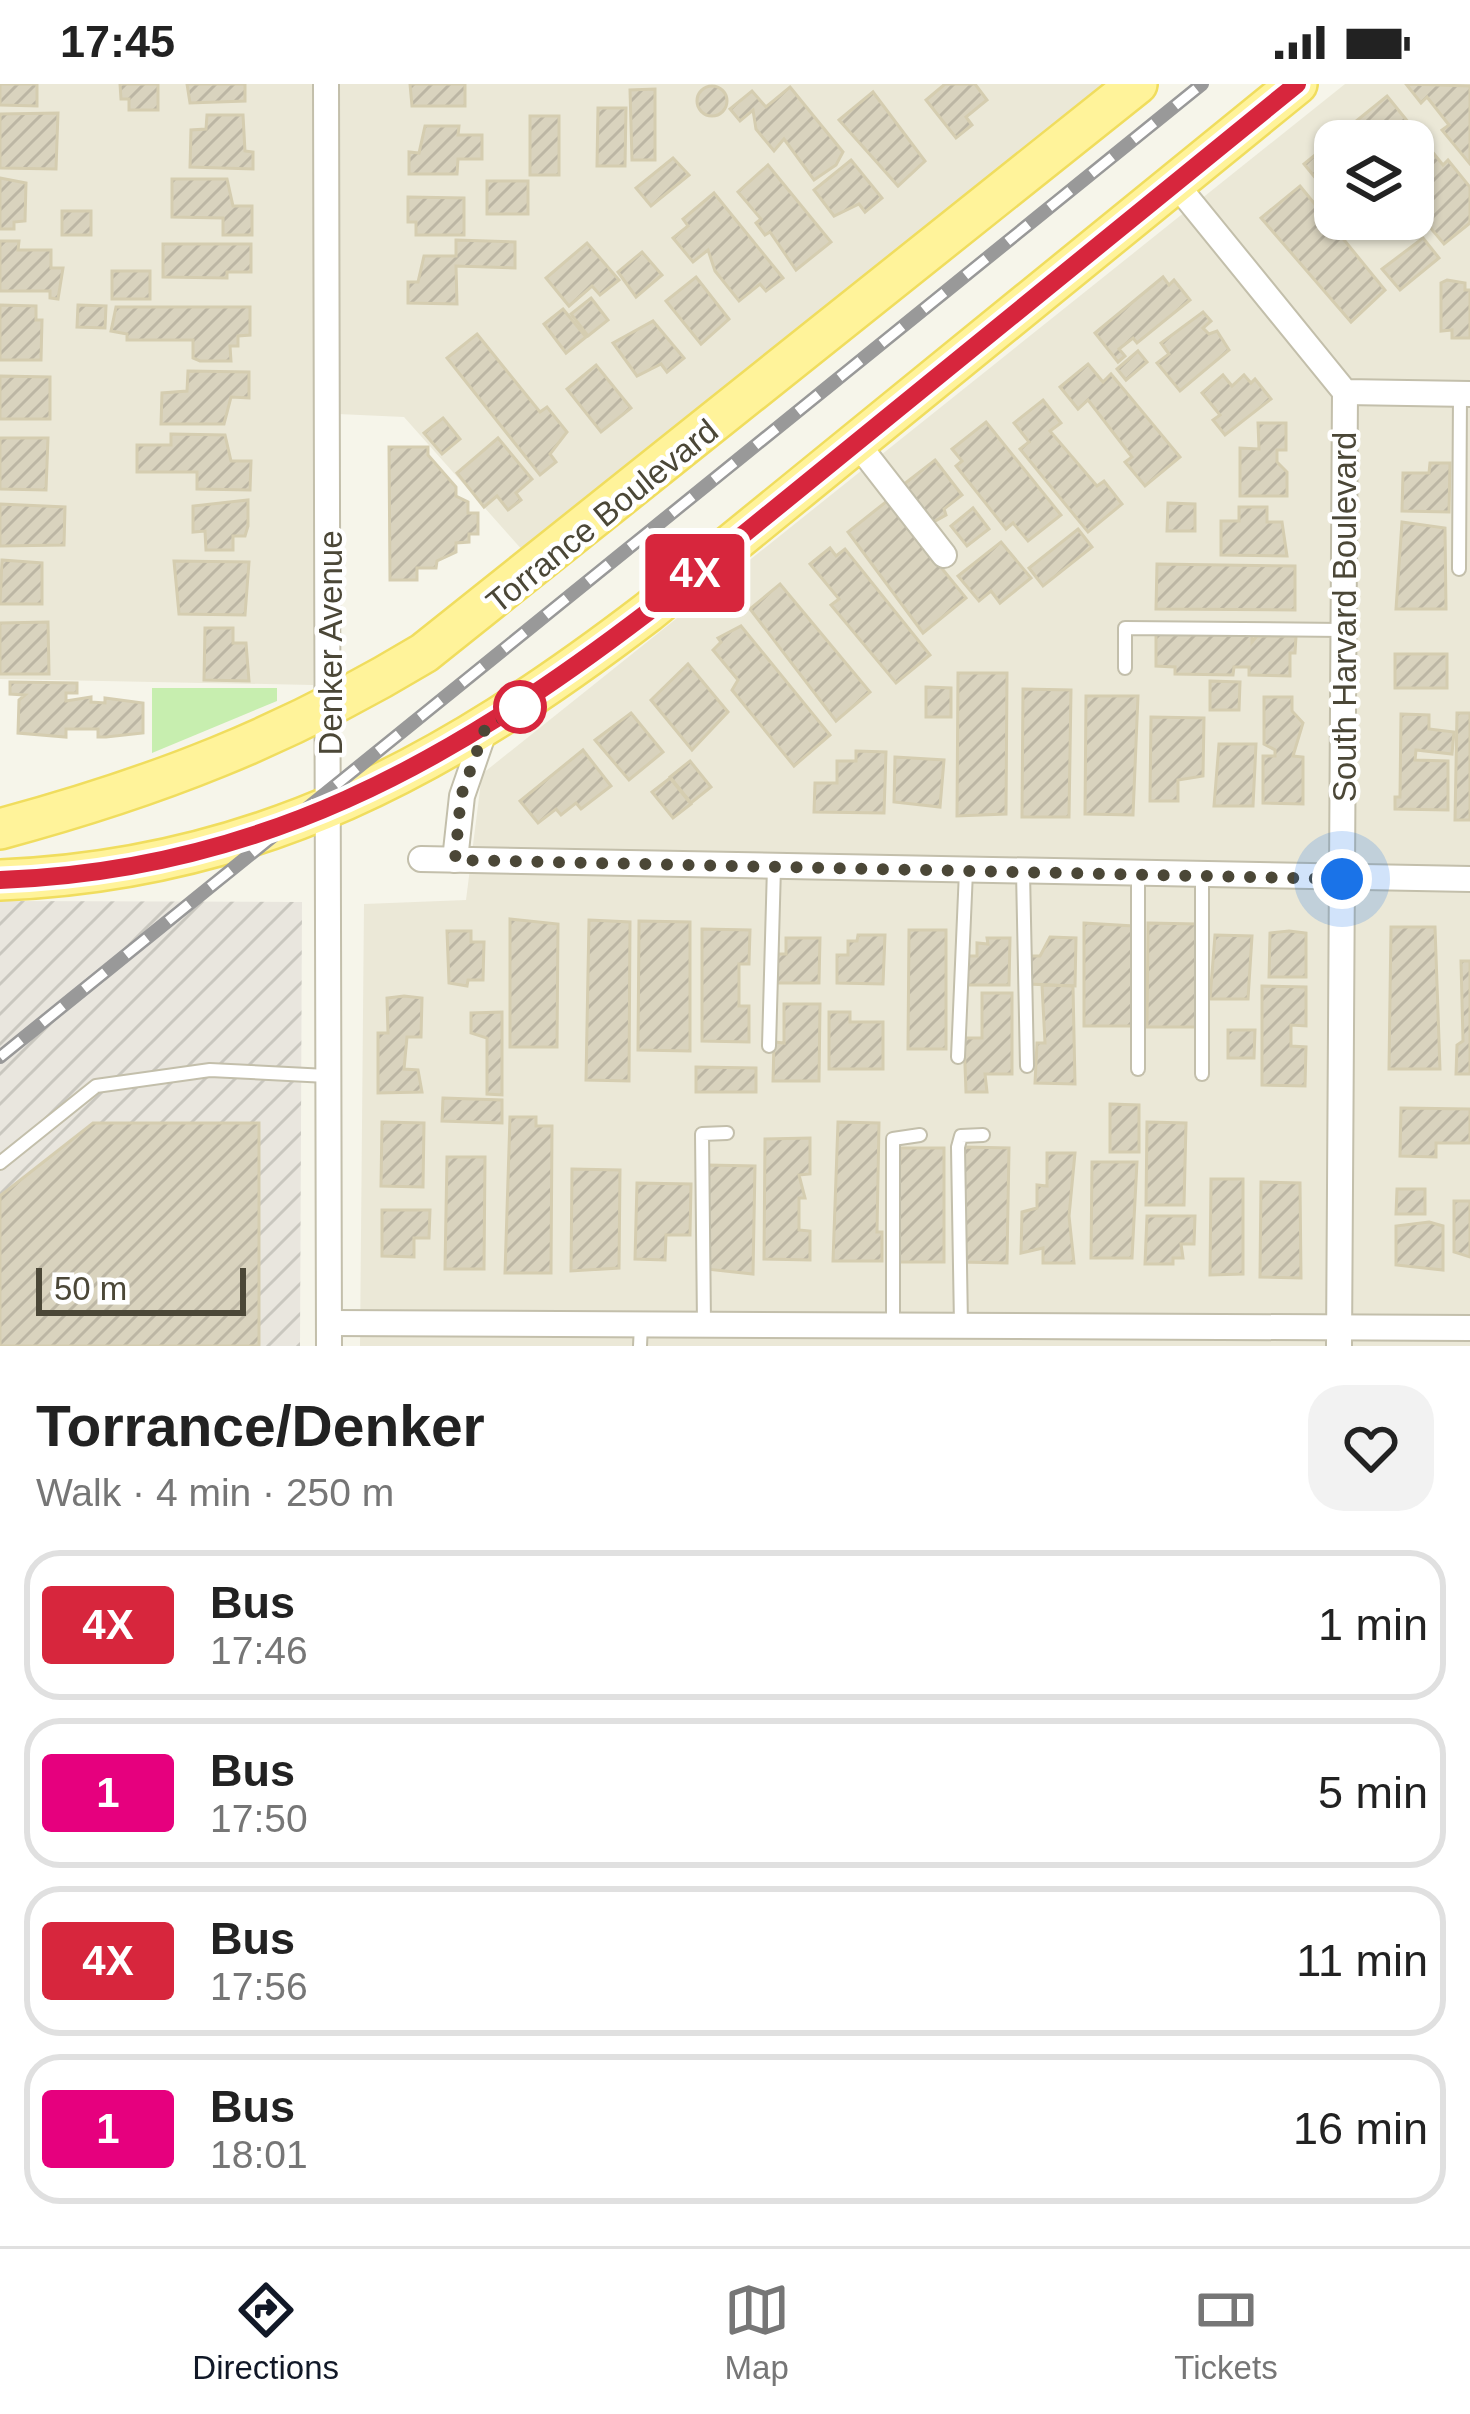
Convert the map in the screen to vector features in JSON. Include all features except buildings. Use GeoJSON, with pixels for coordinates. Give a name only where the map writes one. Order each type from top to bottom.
{"type":"FeatureCollection","features":[{"type":"Feature","properties":{"kind":"main road"},"geometry":{"type":"LineString","coordinates":[[0,880],[131,866],[293,825],[485,729],[648,612],[1297,84]]}},
{"type":"Feature","properties":{"kind":"main road","name":"Torrance Boulevard"},"geometry":{"type":"LineString","coordinates":[[0,829],[130,794],[331,706],[478,615],[1116,90]]}},
{"type":"Feature","properties":{"kind":"street","name":"Denker Avenue"},"geometry":{"type":"LineString","coordinates":[[326,84],[329,1335]]}},
{"type":"Feature","properties":{"kind":"street"},"geometry":{"type":"LineString","coordinates":[[1174,184],[1345,392],[1465,394]]}},
{"type":"Feature","properties":{"kind":"street","name":"South Harvard Boulevard"},"geometry":{"type":"LineString","coordinates":[[1339,1336],[1345,392]]}},
{"type":"Feature","properties":{"kind":"street"},"geometry":{"type":"LineString","coordinates":[[856,442],[944,555]]}},
{"type":"Feature","properties":{"kind":"street"},"geometry":{"type":"LineString","coordinates":[[455,860],[461,796],[485,729]]}},
{"type":"Feature","properties":{"kind":"street"},"geometry":{"type":"LineString","coordinates":[[421,859],[1470,879]]}},
{"type":"Feature","properties":{"kind":"street"},"geometry":{"type":"LineString","coordinates":[[329,1335],[632,1335],[704,1325],[961,1325],[1339,1336],[1470,1328]]}},
{"type":"Feature","properties":{"kind":"lane"},"geometry":{"type":"LineString","coordinates":[[1459,568],[1465,394]]}},
{"type":"Feature","properties":{"kind":"lane"},"geometry":{"type":"LineString","coordinates":[[1125,668],[1125,628],[1344,630]]}},
{"type":"Feature","properties":{"kind":"lane"},"geometry":{"type":"LineString","coordinates":[[769,1046],[774,866]]}},
{"type":"Feature","properties":{"kind":"lane"},"geometry":{"type":"LineString","coordinates":[[958,1057],[966,871]]}},
{"type":"Feature","properties":{"kind":"lane"},"geometry":{"type":"LineString","coordinates":[[1023,872],[1027,1066]]}},
{"type":"Feature","properties":{"kind":"lane"},"geometry":{"type":"LineString","coordinates":[[1138,874],[1138,1069]]}},
{"type":"Feature","properties":{"kind":"lane"},"geometry":{"type":"LineString","coordinates":[[1202,876],[1202,1075]]}},
{"type":"Feature","properties":{"kind":"lane"},"geometry":{"type":"LineString","coordinates":[[0,1163],[96,1086],[210,1070],[328,1076]]}},
{"type":"Feature","properties":{"kind":"lane"},"geometry":{"type":"LineString","coordinates":[[704,1325],[701,1134],[727,1133]]}},
{"type":"Feature","properties":{"kind":"lane"},"geometry":{"type":"LineString","coordinates":[[961,1325],[958,1147],[961,1136],[982,1135]]}},
{"type":"Feature","properties":{"kind":"lane"},"geometry":{"type":"LineString","coordinates":[[893,1325],[893,1139],[920,1136]]}},
{"type":"Feature","properties":{"kind":"shaded area"},"geometry":{"type":"Polygon","coordinates":[[[0,84],[1103,84],[807,331],[524,552],[404,417],[316,413],[313,685],[0,679],[0,84]]]}},
{"type":"Feature","properties":{"kind":"shaded area"},"geometry":{"type":"Polygon","coordinates":[[[1345,84],[1470,84],[1470,1346],[360,1346],[364,904],[466,900],[482,774],[1345,84]]]}},
{"type":"Feature","properties":{"kind":"shaded area"},"geometry":{"type":"Polygon","coordinates":[[[0,901],[302,902],[300,1346],[0,1346],[0,901]]]}},
{"type":"Feature","properties":{"kind":"green space"},"geometry":{"type":"Polygon","coordinates":[[[152,688],[277,688],[277,701],[152,753],[152,688]]]}},
{"type":"Feature","properties":{"kind":"railway"},"geometry":{"type":"LineString","coordinates":[[0,1057],[1202,84]]}},
{"type":"Feature","properties":{"kind":"bus line","name":"4X"},"geometry":{"type":"LineString","coordinates":[[0,880],[131,866],[293,825],[442,756],[541,694],[648,612],[1297,84]]}},
{"type":"Feature","properties":{"kind":"route"},"geometry":{"type":"LineString","coordinates":[[520,707],[485,729],[461,796],[455,860],[1342,879]]}}]}
